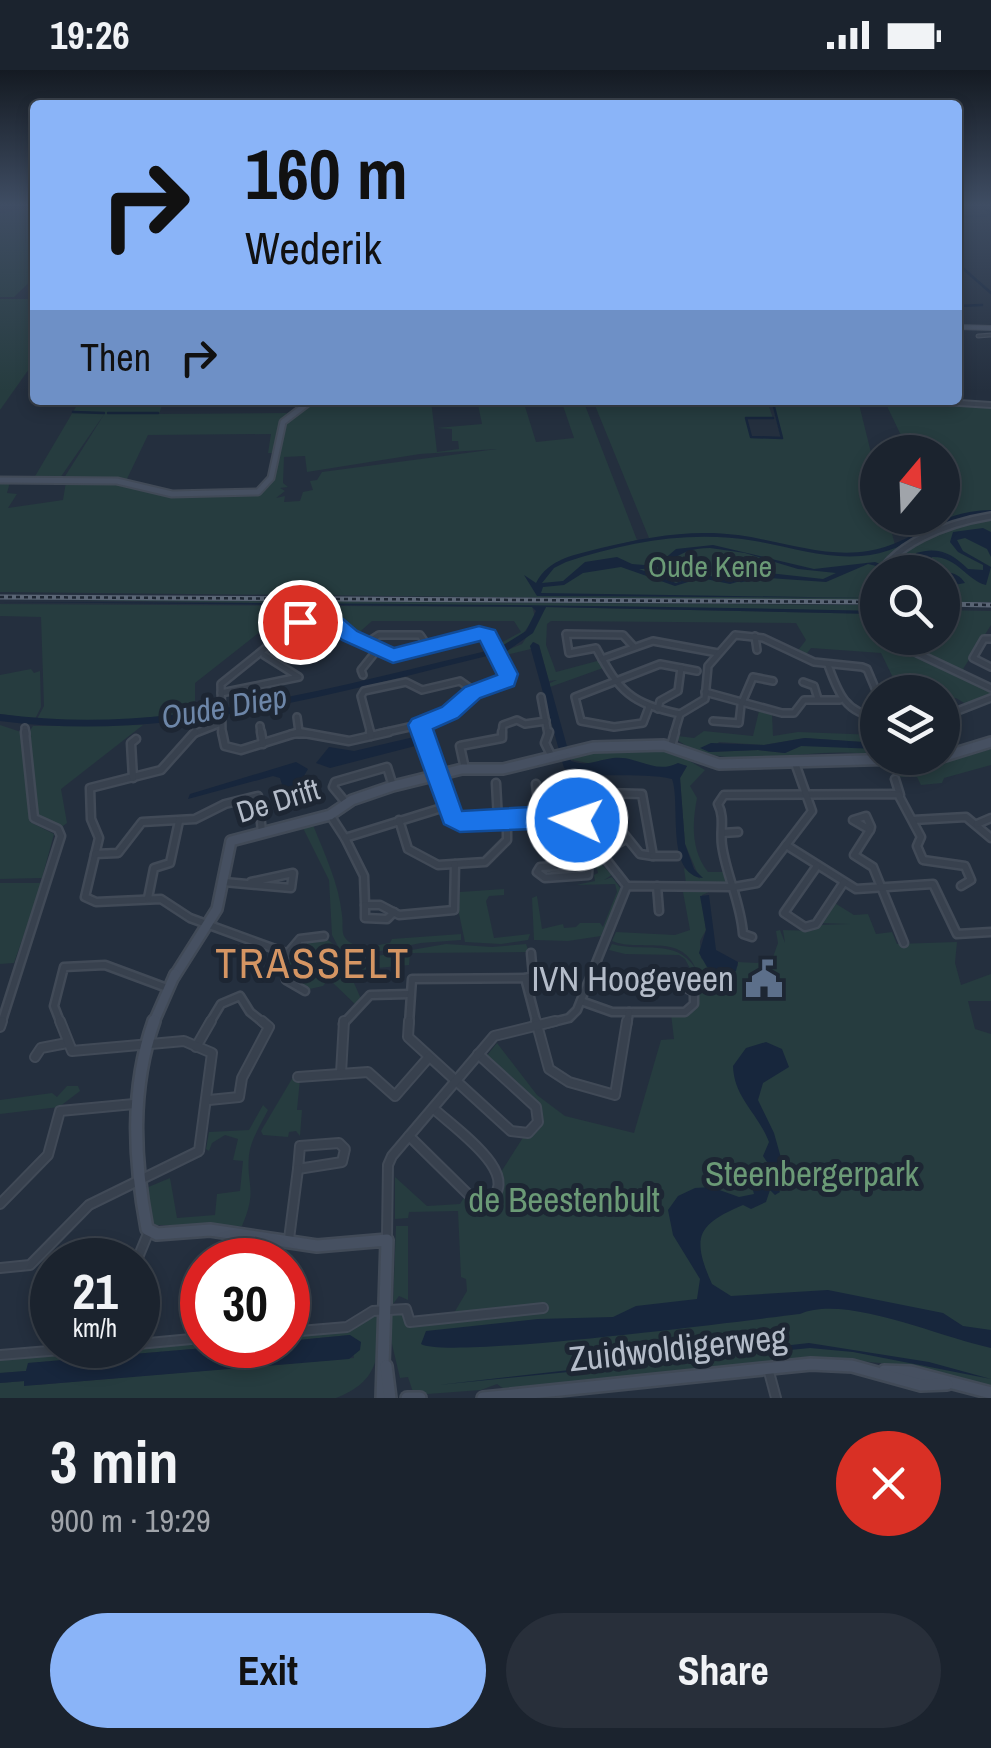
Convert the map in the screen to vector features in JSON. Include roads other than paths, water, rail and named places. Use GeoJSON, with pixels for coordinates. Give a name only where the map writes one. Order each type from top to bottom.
{"type":"FeatureCollection","features":[{"type":"Feature","properties":{"kind":"street"},"geometry":{"type":"LineString","coordinates":[[962,327],[991,328]]}},
{"type":"Feature","properties":{"kind":"street"},"geometry":{"type":"LineString","coordinates":[[978,336],[991,336]]}},
{"type":"Feature","properties":{"kind":"street"},"geometry":{"type":"LineString","coordinates":[[962,403],[991,405]]}},
{"type":"Feature","properties":{"kind":"street"},"geometry":{"type":"LineString","coordinates":[[0,480],[117,480],[172,494],[258,492],[272,478],[283,422],[303,405]]}},
{"type":"Feature","properties":{"kind":"street"},"geometry":{"type":"LineString","coordinates":[[901,555],[937,530],[991,516]]}},
{"type":"Feature","properties":{"kind":"street"},"geometry":{"type":"LineString","coordinates":[[302,622],[336,624],[350,636],[393,656],[479,633],[489,636],[507,679],[475,692],[450,712],[420,725],[350,741],[299,732],[241,750],[226,746],[220,693],[225,680],[263,654],[281,635],[302,622]]}},
{"type":"Feature","properties":{"kind":"street"},"geometry":{"type":"LineString","coordinates":[[634,647],[623,635],[566,634],[569,653],[596,648],[615,683],[637,705],[680,714],[705,699],[708,666],[733,636],[765,636],[805,658],[828,665],[867,668],[870,675]]}},
{"type":"Feature","properties":{"kind":"street"},"geometry":{"type":"LineString","coordinates":[[281,635],[298,644]]}},
{"type":"Feature","properties":{"kind":"street"},"geometry":{"type":"LineString","coordinates":[[365,644],[374,636],[386,635],[392,640],[407,635],[423,636],[429,648]]}},
{"type":"Feature","properties":{"kind":"street"},"geometry":{"type":"LineString","coordinates":[[309,636],[320,638],[306,657],[294,650],[298,644],[309,636]]}},
{"type":"Feature","properties":{"kind":"street"},"geometry":{"type":"LineString","coordinates":[[755,636],[758,650]]}},
{"type":"Feature","properties":{"kind":"street"},"geometry":{"type":"LineString","coordinates":[[991,639],[984,639],[973,658],[991,667]]}},
{"type":"Feature","properties":{"kind":"street"},"geometry":{"type":"LineString","coordinates":[[602,658],[656,641],[718,654]]}},
{"type":"Feature","properties":{"kind":"street"},"geometry":{"type":"LineString","coordinates":[[363,675],[368,659],[377,650]]}},
{"type":"Feature","properties":{"kind":"street"},"geometry":{"type":"LineString","coordinates":[[220,693],[299,676],[263,654]]}},
{"type":"Feature","properties":{"kind":"street"},"geometry":{"type":"LineString","coordinates":[[920,655],[991,688]]}},
{"type":"Feature","properties":{"kind":"street"},"geometry":{"type":"LineString","coordinates":[[649,707],[642,724],[579,724],[575,696],[660,664],[697,671]]}},
{"type":"Feature","properties":{"kind":"street"},"geometry":{"type":"LineString","coordinates":[[828,665],[840,700],[860,716]]}},
{"type":"Feature","properties":{"kind":"street"},"geometry":{"type":"LineString","coordinates":[[658,709],[660,702],[678,691],[681,668]]}},
{"type":"Feature","properties":{"kind":"street"},"geometry":{"type":"LineString","coordinates":[[713,721],[739,723],[752,677],[774,680]]}},
{"type":"Feature","properties":{"kind":"street"},"geometry":{"type":"LineString","coordinates":[[371,736],[360,696],[364,691],[406,682],[422,690],[460,681],[475,692]]}},
{"type":"Feature","properties":{"kind":"street"},"geometry":{"type":"LineString","coordinates":[[803,682],[814,686],[818,699]]}},
{"type":"Feature","properties":{"kind":"street"},"geometry":{"type":"LineString","coordinates":[[706,692],[743,700],[767,714],[790,714],[800,701],[840,700]]}},
{"type":"Feature","properties":{"kind":"street"},"geometry":{"type":"LineString","coordinates":[[541,697],[550,733],[546,743],[552,756]]}},
{"type":"Feature","properties":{"kind":"street"},"geometry":{"type":"LineString","coordinates":[[960,710],[991,698]]}},
{"type":"Feature","properties":{"kind":"street"},"geometry":{"type":"LineString","coordinates":[[680,714],[672,746],[715,763],[860,760]]}},
{"type":"Feature","properties":{"kind":"street"},"geometry":{"type":"LineString","coordinates":[[296,718],[299,732]]}},
{"type":"Feature","properties":{"kind":"street"},"geometry":{"type":"LineString","coordinates":[[222,720],[198,729],[161,770],[90,788],[90,816],[99,835],[84,891],[87,899],[96,902],[164,900],[187,917],[286,952]]}},
{"type":"Feature","properties":{"kind":"street"},"geometry":{"type":"LineString","coordinates":[[465,769],[460,746],[502,738],[503,726],[517,720],[526,724],[546,721]]}},
{"type":"Feature","properties":{"kind":"street"},"geometry":{"type":"LineString","coordinates":[[420,725],[454,819],[460,822],[575,818],[627,886]]}},
{"type":"Feature","properties":{"kind":"street"},"geometry":{"type":"LineString","coordinates":[[260,726],[263,744]]}},
{"type":"Feature","properties":{"kind":"street"},"geometry":{"type":"LineString","coordinates":[[0,1027],[61,834],[34,818],[25,728]]}},
{"type":"Feature","properties":{"kind":"street"},"geometry":{"type":"LineString","coordinates":[[133,778],[131,744],[136,739]]}},
{"type":"Feature","properties":{"kind":"street"},"geometry":{"type":"LineString","coordinates":[[960,752],[990,743]]}},
{"type":"Feature","properties":{"kind":"street","name":"De Drift"},"geometry":{"type":"LineString","coordinates":[[149,1231],[134,1136],[134,1104],[153,1015],[218,910],[231,842],[330,815],[393,786],[438,774],[504,769],[594,747],[672,746]]}},
{"type":"Feature","properties":{"kind":"street"},"geometry":{"type":"LineString","coordinates":[[627,886],[734,887],[758,883],[812,811],[794,761]]}},
{"type":"Feature","properties":{"kind":"street"},"geometry":{"type":"LineString","coordinates":[[347,804],[333,787],[335,782],[386,767],[393,786]]}},
{"type":"Feature","properties":{"kind":"street"},"geometry":{"type":"LineString","coordinates":[[894,780],[921,837],[916,842],[923,860],[960,864],[969,869],[970,880],[961,886]]}},
{"type":"Feature","properties":{"kind":"street"},"geometry":{"type":"LineString","coordinates":[[496,783],[498,820]]}},
{"type":"Feature","properties":{"kind":"street"},"geometry":{"type":"LineString","coordinates":[[536,784],[540,817]]}},
{"type":"Feature","properties":{"kind":"street"},"geometry":{"type":"LineString","coordinates":[[568,792],[642,794],[653,856]]}},
{"type":"Feature","properties":{"kind":"street"},"geometry":{"type":"LineString","coordinates":[[600,792],[602,807],[641,854],[677,856]]}},
{"type":"Feature","properties":{"kind":"street"},"geometry":{"type":"LineString","coordinates":[[752,937],[743,934],[722,833],[723,815],[718,804],[724,795],[900,795]]}},
{"type":"Feature","properties":{"kind":"street"},"geometry":{"type":"LineString","coordinates":[[95,854],[118,852],[142,822],[194,819],[225,804],[258,796],[262,832]]}},
{"type":"Feature","properties":{"kind":"street"},"geometry":{"type":"LineString","coordinates":[[345,838],[448,806]]}},
{"type":"Feature","properties":{"kind":"street"},"geometry":{"type":"LineString","coordinates":[[330,815],[364,876],[365,918],[387,919],[394,912]]}},
{"type":"Feature","properties":{"kind":"street"},"geometry":{"type":"LineString","coordinates":[[913,820],[966,817],[991,838]]}},
{"type":"Feature","properties":{"kind":"street"},"geometry":{"type":"LineString","coordinates":[[977,824],[991,818]]}},
{"type":"Feature","properties":{"kind":"street"},"geometry":{"type":"LineString","coordinates":[[399,820],[408,849],[438,866],[485,862],[507,840],[507,819]]}},
{"type":"Feature","properties":{"kind":"street"},"geometry":{"type":"LineString","coordinates":[[148,898],[154,868],[170,863],[179,820]]}},
{"type":"Feature","properties":{"kind":"street"},"geometry":{"type":"LineString","coordinates":[[870,830],[854,855],[873,867],[904,943]]}},
{"type":"Feature","properties":{"kind":"street"},"geometry":{"type":"LineString","coordinates":[[722,833],[738,832]]}},
{"type":"Feature","properties":{"kind":"street"},"geometry":{"type":"LineString","coordinates":[[589,858],[588,875],[545,878],[538,872],[540,867],[577,864],[627,838]]}},
{"type":"Feature","properties":{"kind":"street"},"geometry":{"type":"LineString","coordinates":[[786,845],[856,889],[932,884],[957,934],[991,932]]}},
{"type":"Feature","properties":{"kind":"street"},"geometry":{"type":"LineString","coordinates":[[365,905],[380,905],[394,912],[454,910],[454,864]]}},
{"type":"Feature","properties":{"kind":"street"},"geometry":{"type":"LineString","coordinates":[[817,866],[784,913],[805,927],[816,924],[844,882]]}},
{"type":"Feature","properties":{"kind":"street"},"geometry":{"type":"LineString","coordinates":[[221,882],[251,882],[293,872],[291,888],[251,882]]}},
{"type":"Feature","properties":{"kind":"street"},"geometry":{"type":"LineString","coordinates":[[382,1398],[386,1366],[388,1165],[494,1036],[569,1018],[581,1001],[627,886]]}},
{"type":"Feature","properties":{"kind":"street"},"geometry":{"type":"LineString","coordinates":[[657,886],[658,911]]}},
{"type":"Feature","properties":{"kind":"street"},"geometry":{"type":"LineString","coordinates":[[305,991],[292,986],[284,977],[286,952],[304,937],[324,936]]}},
{"type":"Feature","properties":{"kind":"street"},"geometry":{"type":"LineString","coordinates":[[478,1054],[536,1106],[539,1116],[535,1127],[524,1134],[513,1133],[408,1037],[412,979],[524,978],[533,976],[531,953]]}},
{"type":"Feature","properties":{"kind":"street"},"geometry":{"type":"LineString","coordinates":[[0,1268],[30,1265],[90,1205],[199,1152],[214,1056],[184,1042],[74,1051],[67,1043],[54,1006],[64,967],[106,965],[170,982]]}},
{"type":"Feature","properties":{"kind":"street"},"geometry":{"type":"LineString","coordinates":[[581,1001],[607,1012],[685,1012],[694,1006],[695,994],[681,982],[612,981],[592,974]]}},
{"type":"Feature","properties":{"kind":"street"},"geometry":{"type":"LineString","coordinates":[[524,978],[549,1069],[568,1082],[616,1094],[629,1012]]}},
{"type":"Feature","properties":{"kind":"street"},"geometry":{"type":"LineString","coordinates":[[340,1074],[343,1022],[370,995],[410,994]]}},
{"type":"Feature","properties":{"kind":"street"},"geometry":{"type":"LineString","coordinates":[[196,1047],[222,1004],[240,996],[250,1012],[269,1028],[242,1078],[239,1097],[209,1100]]}},
{"type":"Feature","properties":{"kind":"street"},"geometry":{"type":"LineString","coordinates":[[35,1057],[41,1048],[67,1043]]}},
{"type":"Feature","properties":{"kind":"street"},"geometry":{"type":"LineString","coordinates":[[298,1077],[368,1072],[395,1096],[429,1057]]}},
{"type":"Feature","properties":{"kind":"street"},"geometry":{"type":"LineString","coordinates":[[0,1204],[48,1154],[60,1111],[134,1104]]}},
{"type":"Feature","properties":{"kind":"street"},"geometry":{"type":"LineString","coordinates":[[409,1136],[474,1200],[485,1203],[496,1196],[501,1184],[498,1170],[433,1108]]}},
{"type":"Feature","properties":{"kind":"street"},"geometry":{"type":"LineString","coordinates":[[289,1238],[300,1146],[339,1143],[345,1150],[342,1162],[334,1166],[298,1169]]}},
{"type":"Feature","properties":{"kind":"street"},"geometry":{"type":"LineString","coordinates":[[146,1238],[149,1231],[158,1234],[210,1230],[262,1238]]}},
{"type":"Feature","properties":{"kind":"street"},"geometry":{"type":"LineString","coordinates":[[310,1245],[387,1240]]}},
{"type":"Feature","properties":{"kind":"street"},"geometry":{"type":"LineString","coordinates":[[310,1331],[347,1328],[373,1310],[406,1309],[410,1322],[542,1308]]}},
{"type":"Feature","properties":{"kind":"street"},"geometry":{"type":"LineString","coordinates":[[0,1355],[30,1353]]}},
{"type":"Feature","properties":{"kind":"street","name":"Zuidwoldigerweg"},"geometry":{"type":"LineString","coordinates":[[483,1398],[832,1364],[879,1371],[922,1385],[947,1384],[991,1394]]}},
{"type":"Feature","properties":{"kind":"street"},"geometry":{"type":"LineString","coordinates":[[386,1366],[390,1398]]}},
{"type":"Feature","properties":{"kind":"street"},"geometry":{"type":"LineString","coordinates":[[769,1369],[776,1398]]}},
{"type":"Feature","properties":{"kind":"street"},"geometry":{"type":"LineString","coordinates":[[406,1398],[420,1398]]}},
{"type":"Feature","properties":{"kind":"water"},"geometry":{"type":"Polygon","coordinates":[[[991,510],[991,514],[960,519],[960,515],[991,510]]]}},
{"type":"Feature","properties":{"kind":"water"},"geometry":{"type":"Polygon","coordinates":[[[983,528],[991,532],[991,557],[987,549],[965,538],[957,540],[963,551],[991,567],[986,585],[960,568],[960,563],[968,569],[983,570],[983,565],[958,552],[950,542],[952,535],[960,535],[960,531],[983,528]]]}},
{"type":"Feature","properties":{"kind":"water"},"geometry":{"type":"Polygon","coordinates":[[[720,533],[852,553],[922,535],[895,548],[860,556],[834,556],[731,538],[683,538],[636,544],[566,562],[554,568],[542,583],[563,581],[585,562],[617,557],[632,564],[656,566],[676,549],[713,545],[814,569],[860,564],[860,567],[826,582],[754,577],[730,584],[701,578],[675,586],[621,567],[583,573],[564,585],[543,587],[541,593],[860,598],[537,596],[524,575],[536,583],[548,568],[572,556],[669,535],[720,533]],[[710,548],[687,551],[660,566],[639,569],[676,583],[701,574],[733,581],[760,572],[823,579],[836,573],[798,569],[745,553],[710,548]]]}},
{"type":"Feature","properties":{"kind":"water"},"geometry":{"type":"Polygon","coordinates":[[[924,551],[949,555],[916,555],[924,551]]]}},
{"type":"Feature","properties":{"kind":"water"},"geometry":{"type":"Polygon","coordinates":[[[0,602],[658,607],[860,614],[546,607],[533,633],[507,651],[319,697],[192,720],[128,725],[0,721],[0,714],[126,719],[189,713],[314,692],[499,648],[526,631],[536,611],[532,607],[0,602]]]}},
{"type":"Feature","properties":{"kind":"water"},"geometry":{"type":"Polygon","coordinates":[[[533,642],[539,645],[571,761],[622,758],[661,767],[678,763],[687,766],[680,778],[685,844],[694,869],[703,878],[691,874],[683,865],[672,779],[585,774],[564,768],[530,646],[533,642]]]}},
{"type":"Feature","properties":{"kind":"water"},"geometry":{"type":"Polygon","coordinates":[[[414,737],[419,745],[330,768],[316,763],[329,747],[354,751],[414,737]]]}},
{"type":"Feature","properties":{"kind":"water"},"geometry":{"type":"Polygon","coordinates":[[[805,738],[860,742],[860,748],[801,746],[785,753],[709,752],[700,748],[711,743],[764,745],[805,738]]]}},
{"type":"Feature","properties":{"kind":"water"},"geometry":{"type":"Polygon","coordinates":[[[296,762],[308,769],[297,788],[283,788],[280,778],[273,776],[188,799],[190,794],[296,762]]]}},
{"type":"Feature","properties":{"kind":"water"},"geometry":{"type":"Polygon","coordinates":[[[709,895],[716,950],[738,962],[736,971],[727,974],[707,967],[699,953],[706,930],[700,896],[709,895]]]}},
{"type":"Feature","properties":{"kind":"water"},"geometry":{"type":"Polygon","coordinates":[[[766,1042],[782,1049],[789,1067],[763,1083],[758,1100],[774,1133],[783,1165],[794,1177],[781,1178],[794,1186],[776,1184],[780,1192],[775,1195],[770,1190],[766,1202],[751,1209],[743,1205],[708,1225],[701,1254],[712,1284],[731,1296],[828,1290],[943,1313],[963,1326],[991,1330],[991,1348],[842,1309],[539,1343],[443,1348],[421,1344],[426,1331],[538,1319],[613,1317],[636,1306],[697,1299],[700,1279],[673,1235],[668,1210],[678,1196],[695,1188],[711,1187],[739,1197],[754,1194],[751,1183],[755,1175],[763,1182],[757,1171],[759,1168],[766,1173],[761,1163],[769,1165],[763,1156],[769,1142],[742,1096],[733,1066],[746,1048],[766,1042]]]}},
{"type":"Feature","properties":{"kind":"water"},"geometry":{"type":"Polygon","coordinates":[[[350,1335],[361,1342],[360,1350],[349,1359],[310,1362],[310,1339],[350,1335]]]}},
{"type":"Feature","properties":{"kind":"water"},"geometry":{"type":"Polygon","coordinates":[[[809,1343],[929,1362],[991,1379],[853,1352],[810,1348],[438,1385],[809,1343]]]}},
{"type":"Feature","properties":{"kind":"water"},"geometry":{"type":"Polygon","coordinates":[[[180,1350],[180,1368],[241,1368],[24,1386],[24,1381],[0,1383],[0,1373],[26,1371],[28,1363],[30,1368],[160,1368],[160,1352],[180,1350]]]}},
{"type":"Feature","properties":{"kind":"waterway"},"geometry":{"type":"LineString","coordinates":[[962,268],[991,293]]}},
{"type":"Feature","properties":{"kind":"waterway"},"geometry":{"type":"LineString","coordinates":[[962,306],[982,305]]}},
{"type":"Feature","properties":{"kind":"waterway"},"geometry":{"type":"LineString","coordinates":[[773,418],[746,418],[751,437],[782,438],[774,405]]}},
{"type":"Feature","properties":{"kind":"waterway"},"geometry":{"type":"LineString","coordinates":[[73,412],[104,413]]}},
{"type":"Feature","properties":{"kind":"waterway"},"geometry":{"type":"LineString","coordinates":[[108,413],[158,413]]}},
{"type":"Feature","properties":{"kind":"waterway","name":"Oude Diep"},"geometry":{"type":"LineString","coordinates":[[741,581],[758,577]]}},
{"type":"Feature","properties":{"kind":"railway"},"geometry":{"type":"LineString","coordinates":[[0,597],[860,602]]}},
{"type":"Feature","properties":{"kind":"railway"},"geometry":{"type":"LineString","coordinates":[[960,604],[991,605]]}},
{"type":"Feature","properties":{"kind":"place","name":"IVN Hoogeveen"},"geometry":{"type":"Point","coordinates":[764,979]}},
{"type":"Feature","properties":{"kind":"district","name":"TRASSELT"},"geometry":{"type":"Point","coordinates":[313,963]}},
{"type":"Feature","properties":{"kind":"park label","name":"Oude Kene"},"geometry":{"type":"Point","coordinates":[710,567]}},
{"type":"Feature","properties":{"kind":"park label","name":"Steenbergerpark"},"geometry":{"type":"Point","coordinates":[812,1174]}},
{"type":"Feature","properties":{"kind":"park label","name":"de Beestenbult"},"geometry":{"type":"Point","coordinates":[564,1200]}}]}
